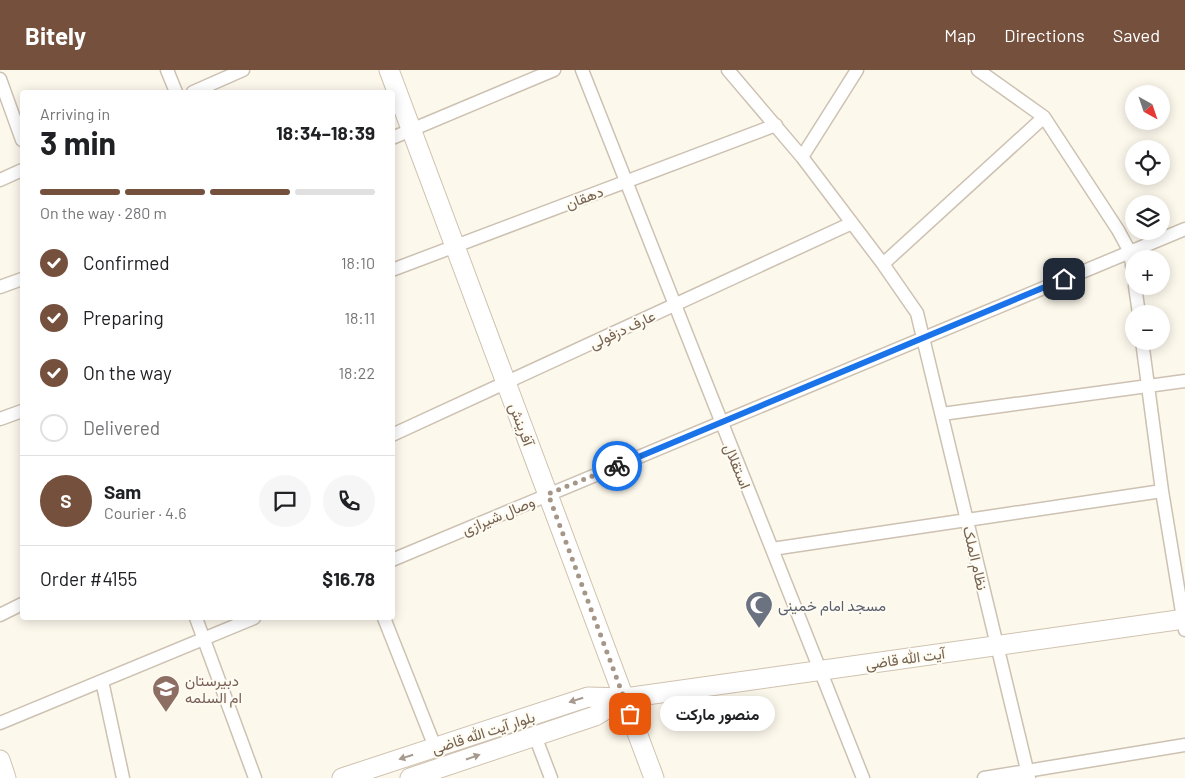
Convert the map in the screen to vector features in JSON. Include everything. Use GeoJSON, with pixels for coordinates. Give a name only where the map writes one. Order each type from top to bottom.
{"type":"FeatureCollection","features":[{"type":"Feature","properties":{"kind":"main road","name":"آفرینش"},"geometry":{"type":"LineString","coordinates":[[390,70],[654,778]]}},
{"type":"Feature","properties":{"kind":"main road","name":"آیت الله قاضی"},"geometry":{"type":"LineString","coordinates":[[624,698],[997,645],[1184,623]]}},
{"type":"Feature","properties":{"kind":"main road","name":"بلوار آیت الله قاضی"},"geometry":{"type":"LineString","coordinates":[[342,778],[588,697],[624,698]]}},
{"type":"Feature","properties":{"kind":"main road","name":"بلوار آیت الله قاضی"},"geometry":{"type":"LineString","coordinates":[[410,778],[448,772],[535,736],[595,716],[624,698]]}},
{"type":"Feature","properties":{"kind":"main road"},"geometry":{"type":"LineString","coordinates":[[0,760],[6,778]]}},
{"type":"Feature","properties":{"kind":"street"},"geometry":{"type":"LineString","coordinates":[[166,70],[175,90]]}},
{"type":"Feature","properties":{"kind":"street"},"geometry":{"type":"LineString","coordinates":[[198,90],[243,70]]}},
{"type":"Feature","properties":{"kind":"street"},"geometry":{"type":"LineString","coordinates":[[395,137],[554,70]]}},
{"type":"Feature","properties":{"kind":"street","name":"استقلال"},"geometry":{"type":"LineString","coordinates":[[582,70],[676,304],[720,423],[863,778]]}},
{"type":"Feature","properties":{"kind":"street","name":"نظام الملک"},"geometry":{"type":"LineString","coordinates":[[728,70],[802,157],[917,312],[1028,775]]}},
{"type":"Feature","properties":{"kind":"street"},"geometry":{"type":"LineString","coordinates":[[802,157],[857,70]]}},
{"type":"Feature","properties":{"kind":"street"},"geometry":{"type":"LineString","coordinates":[[978,70],[1044,117],[1118,230],[1129,250]]}},
{"type":"Feature","properties":{"kind":"street"},"geometry":{"type":"LineString","coordinates":[[0,79],[20,134]]}},
{"type":"Feature","properties":{"kind":"street"},"geometry":{"type":"LineString","coordinates":[[883,264],[1044,117]]}},
{"type":"Feature","properties":{"kind":"street","name":"دهقان"},"geometry":{"type":"LineString","coordinates":[[395,269],[776,125]]}},
{"type":"Feature","properties":{"kind":"street"},"geometry":{"type":"LineString","coordinates":[[0,180],[20,171]]}},
{"type":"Feature","properties":{"kind":"street","name":"عارف دزفولی"},"geometry":{"type":"LineString","coordinates":[[395,433],[852,224]]}},
{"type":"Feature","properties":{"kind":"street","name":"وصال شیرازی"},"geometry":{"type":"LineString","coordinates":[[1135,250],[1185,229]]}},
{"type":"Feature","properties":{"kind":"street","name":"وصال شیرازی"},"geometry":{"type":"LineString","coordinates":[[395,559],[1125,254]]}},
{"type":"Feature","properties":{"kind":"street"},"geometry":{"type":"LineString","coordinates":[[0,287],[20,280]]}},
{"type":"Feature","properties":{"kind":"street"},"geometry":{"type":"LineString","coordinates":[[1143,350],[1162,491],[1184,623]]}},
{"type":"Feature","properties":{"kind":"street"},"geometry":{"type":"LineString","coordinates":[[942,414],[1185,381]]}},
{"type":"Feature","properties":{"kind":"street"},"geometry":{"type":"LineString","coordinates":[[0,419],[20,412]]}},
{"type":"Feature","properties":{"kind":"street"},"geometry":{"type":"LineString","coordinates":[[772,550],[1162,491]]}},
{"type":"Feature","properties":{"kind":"street"},"geometry":{"type":"LineString","coordinates":[[0,615],[20,605]]}},
{"type":"Feature","properties":{"kind":"street"},"geometry":{"type":"LineString","coordinates":[[197,620],[255,778]]}},
{"type":"Feature","properties":{"kind":"street"},"geometry":{"type":"LineString","coordinates":[[0,723],[249,620]]}},
{"type":"Feature","properties":{"kind":"street"},"geometry":{"type":"LineString","coordinates":[[385,620],[435,747]]}},
{"type":"Feature","properties":{"kind":"street"},"geometry":{"type":"LineString","coordinates":[[102,681],[123,778]]}},
{"type":"Feature","properties":{"kind":"street"},"geometry":{"type":"LineString","coordinates":[[535,736],[551,778]]}},
{"type":"Feature","properties":{"kind":"street"},"geometry":{"type":"LineString","coordinates":[[984,778],[1028,775],[1185,745]]}},
{"type":"Feature","properties":{"kind":"way so far"},"geometry":{"type":"LineString","coordinates":[[617,466],[548,494],[630,714]]}},
{"type":"Feature","properties":{"kind":"place","name":"مسجد امام خمینی"},"geometry":{"type":"Point","coordinates":[759,629]}},
{"type":"Feature","properties":{"kind":"place","name":"دبیرستان ام السلمه"},"geometry":{"type":"Point","coordinates":[166,713]}},
{"type":"Feature","properties":{"kind":"place","name":"منصور مارکت"},"geometry":{"type":"Point","coordinates":[630,714]}},
{"type":"Feature","properties":{"kind":"route"},"geometry":{"type":"LineString","coordinates":[[617,466],[1064,279]]}}]}
